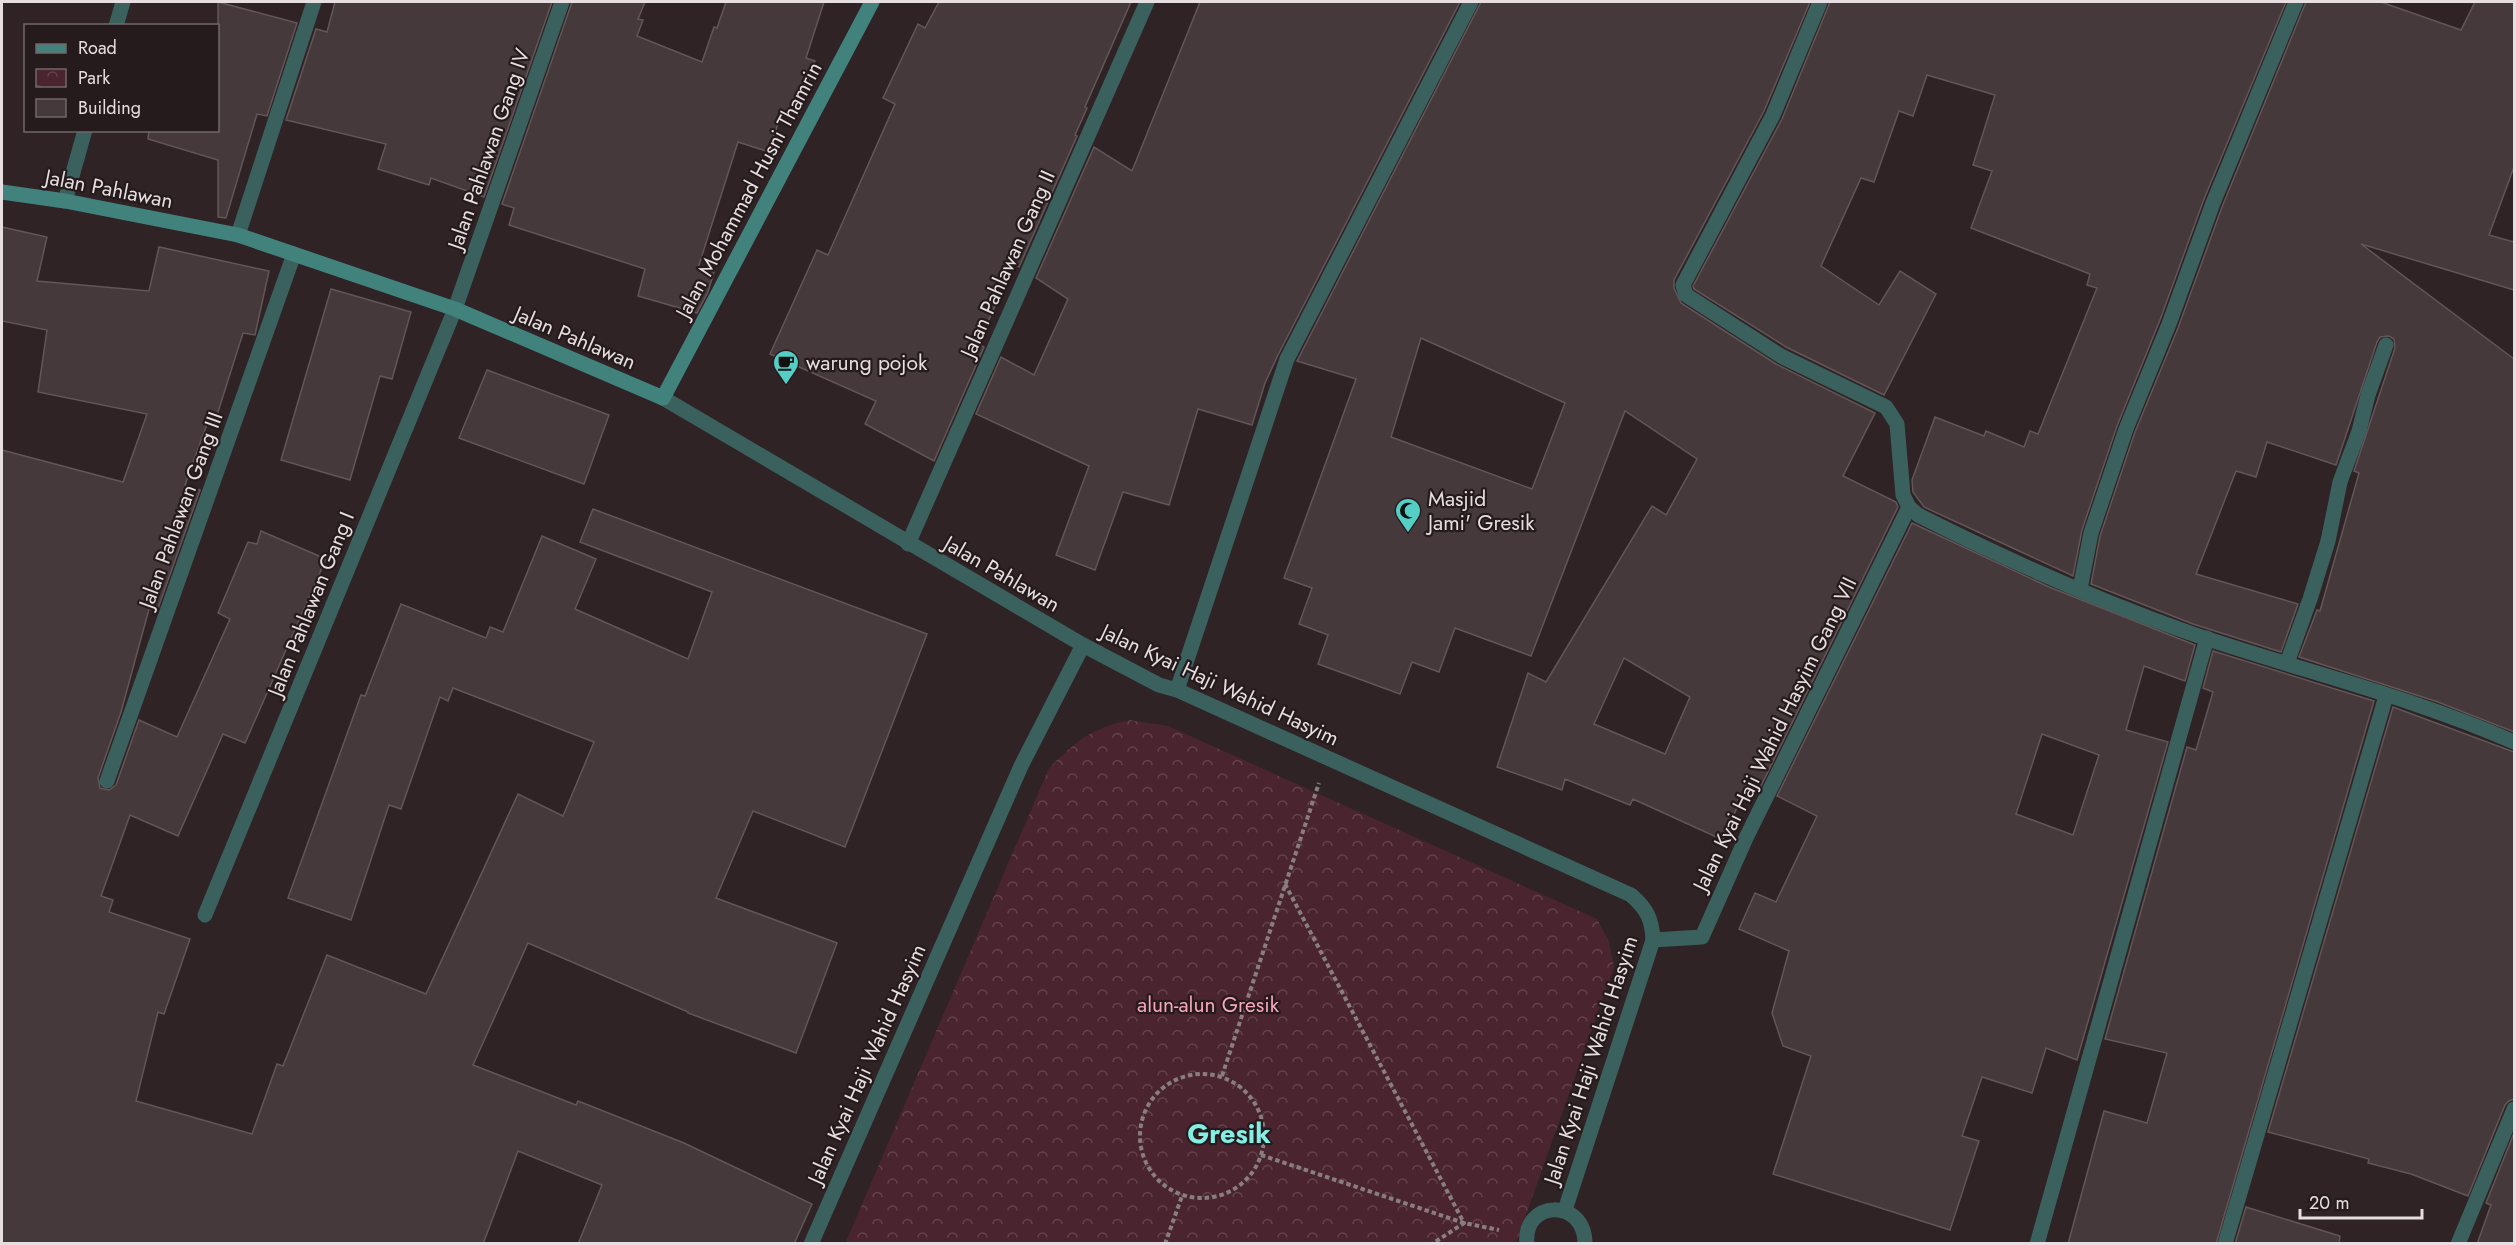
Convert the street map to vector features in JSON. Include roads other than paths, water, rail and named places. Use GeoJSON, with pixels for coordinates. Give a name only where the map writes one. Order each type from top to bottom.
{"type":"FeatureCollection","features":[{"type":"Feature","properties":{"kind":"main road","name":"Jalan Mohammad Husni Thamrin"},"geometry":{"type":"LineString","coordinates":[[663,398],[872,2]]}},
{"type":"Feature","properties":{"kind":"main road","name":"Jalan Pahlawan"},"geometry":{"type":"LineString","coordinates":[[2,192],[65,201],[238,235],[455,309],[663,398]]}},
{"type":"Feature","properties":{"kind":"street"},"geometry":{"type":"LineString","coordinates":[[117,24],[123,2]]}},
{"type":"Feature","properties":{"kind":"street"},"geometry":{"type":"LineString","coordinates":[[238,235],[314,2]]}},
{"type":"Feature","properties":{"kind":"street","name":"Jalan Pahlawan Gang IV"},"geometry":{"type":"LineString","coordinates":[[455,309],[562,2]]}},
{"type":"Feature","properties":{"kind":"street","name":"Jalan Pahlawan Gang II"},"geometry":{"type":"LineString","coordinates":[[908,544],[1147,2]]}},
{"type":"Feature","properties":{"kind":"street"},"geometry":{"type":"LineString","coordinates":[[1177,690],[1287,359],[1471,2]]}},
{"type":"Feature","properties":{"kind":"street"},"geometry":{"type":"LineString","coordinates":[[1820,2],[1773,115],[1683,285],[1686,295],[1781,356],[1886,407],[1897,424],[1903,495],[1918,515],[1997,555],[2206,638],[2488,730],[2514,742]]}},
{"type":"Feature","properties":{"kind":"street"},"geometry":{"type":"LineString","coordinates":[[2080,589],[2091,534],[2126,429],[2169,324],[2213,203],[2296,2]]}},
{"type":"Feature","properties":{"kind":"street"},"geometry":{"type":"LineString","coordinates":[[65,201],[84,132]]}},
{"type":"Feature","properties":{"kind":"street","name":"Jalan Pahlawan Gang III"},"geometry":{"type":"LineString","coordinates":[[107,781],[294,254]]}},
{"type":"Feature","properties":{"kind":"street","name":"Jalan Pahlawan Gang I"},"geometry":{"type":"LineString","coordinates":[[205,915],[455,309]]}},
{"type":"Feature","properties":{"kind":"street"},"geometry":{"type":"LineString","coordinates":[[2287,663],[2328,541],[2340,482],[2386,345]]}},
{"type":"Feature","properties":{"kind":"street","name":"Jalan Pahlawan"},"geometry":{"type":"LineString","coordinates":[[663,398],[1083,645]]}},
{"type":"Feature","properties":{"kind":"street","name":"Jalan Kyai Haji Wahid Hasyim Gang VII"},"geometry":{"type":"LineString","coordinates":[[1653,940],[1702,937],[1746,838],[1910,507]]}},
{"type":"Feature","properties":{"kind":"street"},"geometry":{"type":"LineString","coordinates":[[2037,1244],[2206,638]]}},
{"type":"Feature","properties":{"kind":"street","name":"Jalan Kyai Haji Wahid Hasyim"},"geometry":{"type":"LineString","coordinates":[[811,1244],[1021,765],[1083,645],[1159,684],[1177,690],[1631,895],[1644,906],[1652,922],[1653,940],[1565,1210]]}},
{"type":"Feature","properties":{"kind":"street"},"geometry":{"type":"LineString","coordinates":[[2225,1244],[2386,696]]}},
{"type":"Feature","properties":{"kind":"street"},"geometry":{"type":"LineString","coordinates":[[2458,1244],[2514,1109]]}},
{"type":"Feature","properties":{"kind":"street"},"geometry":{"type":"LineString","coordinates":[[1526,1240],[1530,1223],[1539,1214],[1552,1209],[1565,1210],[1576,1217],[1584,1229],[1586,1243]]}},
{"type":"Feature","properties":{"kind":"place","name":"warung pojok"},"geometry":{"type":"Point","coordinates":[786,386]}},
{"type":"Feature","properties":{"kind":"place","name":"Masjid Jami' Gresik"},"geometry":{"type":"Point","coordinates":[1408,534]}},
{"type":"Feature","properties":{"kind":"district","name":"Gresik"},"geometry":{"type":"Point","coordinates":[1229,1133]}},
{"type":"Feature","properties":{"kind":"park label","name":"alun-alun Gresik"},"geometry":{"type":"Point","coordinates":[1208,1005]}}]}
